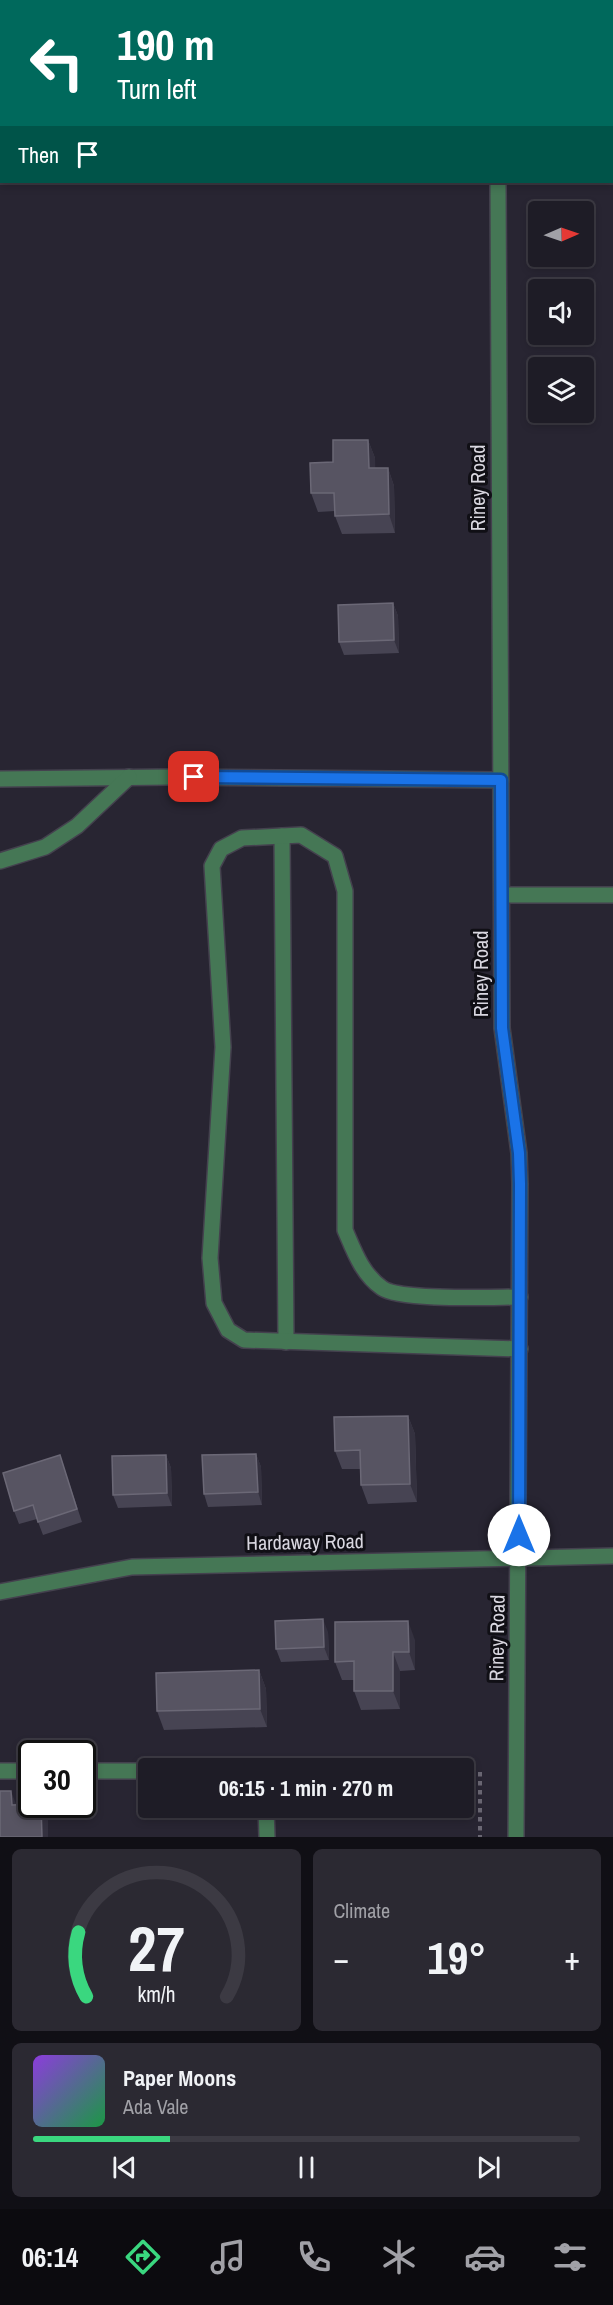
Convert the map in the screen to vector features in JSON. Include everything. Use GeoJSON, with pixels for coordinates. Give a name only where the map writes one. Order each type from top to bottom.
{"type":"FeatureCollection","features":[{"type":"Feature","properties":{"kind":"street","name":"Riney Road"},"geometry":{"type":"LineString","coordinates":[[498,183],[502,1028],[519,1153],[520,1349],[516,1837]]}},
{"type":"Feature","properties":{"kind":"street"},"geometry":{"type":"LineString","coordinates":[[0,779],[129,777],[501,780]]}},
{"type":"Feature","properties":{"kind":"street"},"geometry":{"type":"LineString","coordinates":[[0,861],[45,847],[77,826],[129,777]]}},
{"type":"Feature","properties":{"kind":"street"},"geometry":{"type":"LineString","coordinates":[[520,1297],[411,1296],[383,1289],[362,1267],[345,1230],[345,891],[335,856],[301,835],[242,838],[221,849],[212,866],[223,1047],[210,1258],[214,1303],[228,1330],[244,1340],[520,1349]]}},
{"type":"Feature","properties":{"kind":"street"},"geometry":{"type":"LineString","coordinates":[[282,836],[286,1342]]}},
{"type":"Feature","properties":{"kind":"street"},"geometry":{"type":"LineString","coordinates":[[502,895],[613,895]]}},
{"type":"Feature","properties":{"kind":"street","name":"Hardaway Road"},"geometry":{"type":"LineString","coordinates":[[0,1592],[132,1568],[613,1556]]}},
{"type":"Feature","properties":{"kind":"street"},"geometry":{"type":"LineString","coordinates":[[0,1771],[18,1771]]}},
{"type":"Feature","properties":{"kind":"street"},"geometry":{"type":"LineString","coordinates":[[96,1771],[138,1771]]}},
{"type":"Feature","properties":{"kind":"street"},"geometry":{"type":"LineString","coordinates":[[266,1818],[267,1837]]}},
{"type":"Feature","properties":{"kind":"path"},"geometry":{"type":"LineString","coordinates":[[480,1772],[480,1837]]}},
{"type":"Feature","properties":{"kind":"building"},"geometry":{"type":"Polygon","coordinates":[[[333,440],[368,440],[369,468],[388,468],[389,514],[335,516],[334,493],[311,493],[310,463],[333,462],[333,440]]]}},
{"type":"Feature","properties":{"kind":"building"},"geometry":{"type":"Polygon","coordinates":[[[393,603],[394,640],[339,642],[338,605],[393,603]]]}},
{"type":"Feature","properties":{"kind":"building"},"geometry":{"type":"Polygon","coordinates":[[[408,1416],[410,1484],[361,1485],[360,1450],[335,1451],[334,1417],[408,1416]]]}},
{"type":"Feature","properties":{"kind":"building"},"geometry":{"type":"Polygon","coordinates":[[[256,1454],[258,1492],[204,1494],[202,1455],[256,1454]]]}},
{"type":"Feature","properties":{"kind":"building"},"geometry":{"type":"Polygon","coordinates":[[[60,1455],[77,1509],[38,1522],[33,1505],[14,1511],[3,1473],[60,1455]]]}},
{"type":"Feature","properties":{"kind":"building"},"geometry":{"type":"Polygon","coordinates":[[[166,1455],[167,1493],[113,1495],[112,1456],[166,1455]]]}},
{"type":"Feature","properties":{"kind":"building"},"geometry":{"type":"Polygon","coordinates":[[[323,1619],[324,1647],[276,1649],[275,1621],[323,1619]]]}},
{"type":"Feature","properties":{"kind":"building"},"geometry":{"type":"Polygon","coordinates":[[[408,1621],[409,1652],[393,1652],[393,1691],[354,1691],[354,1661],[335,1662],[335,1622],[408,1621]]]}},
{"type":"Feature","properties":{"kind":"building"},"geometry":{"type":"Polygon","coordinates":[[[259,1670],[260,1709],[157,1711],[156,1673],[259,1670]]]}},
{"type":"Feature","properties":{"kind":"building"},"geometry":{"type":"Polygon","coordinates":[[[0,1791],[11,1791],[12,1805],[18,1805],[18,1818],[41,1818],[42,1837],[0,1837],[0,1791]]]}},
{"type":"Feature","properties":{"kind":"route"},"geometry":{"type":"LineString","coordinates":[[194,777],[501,780],[502,1028],[519,1153],[520,1184],[519,1535]]}}]}
